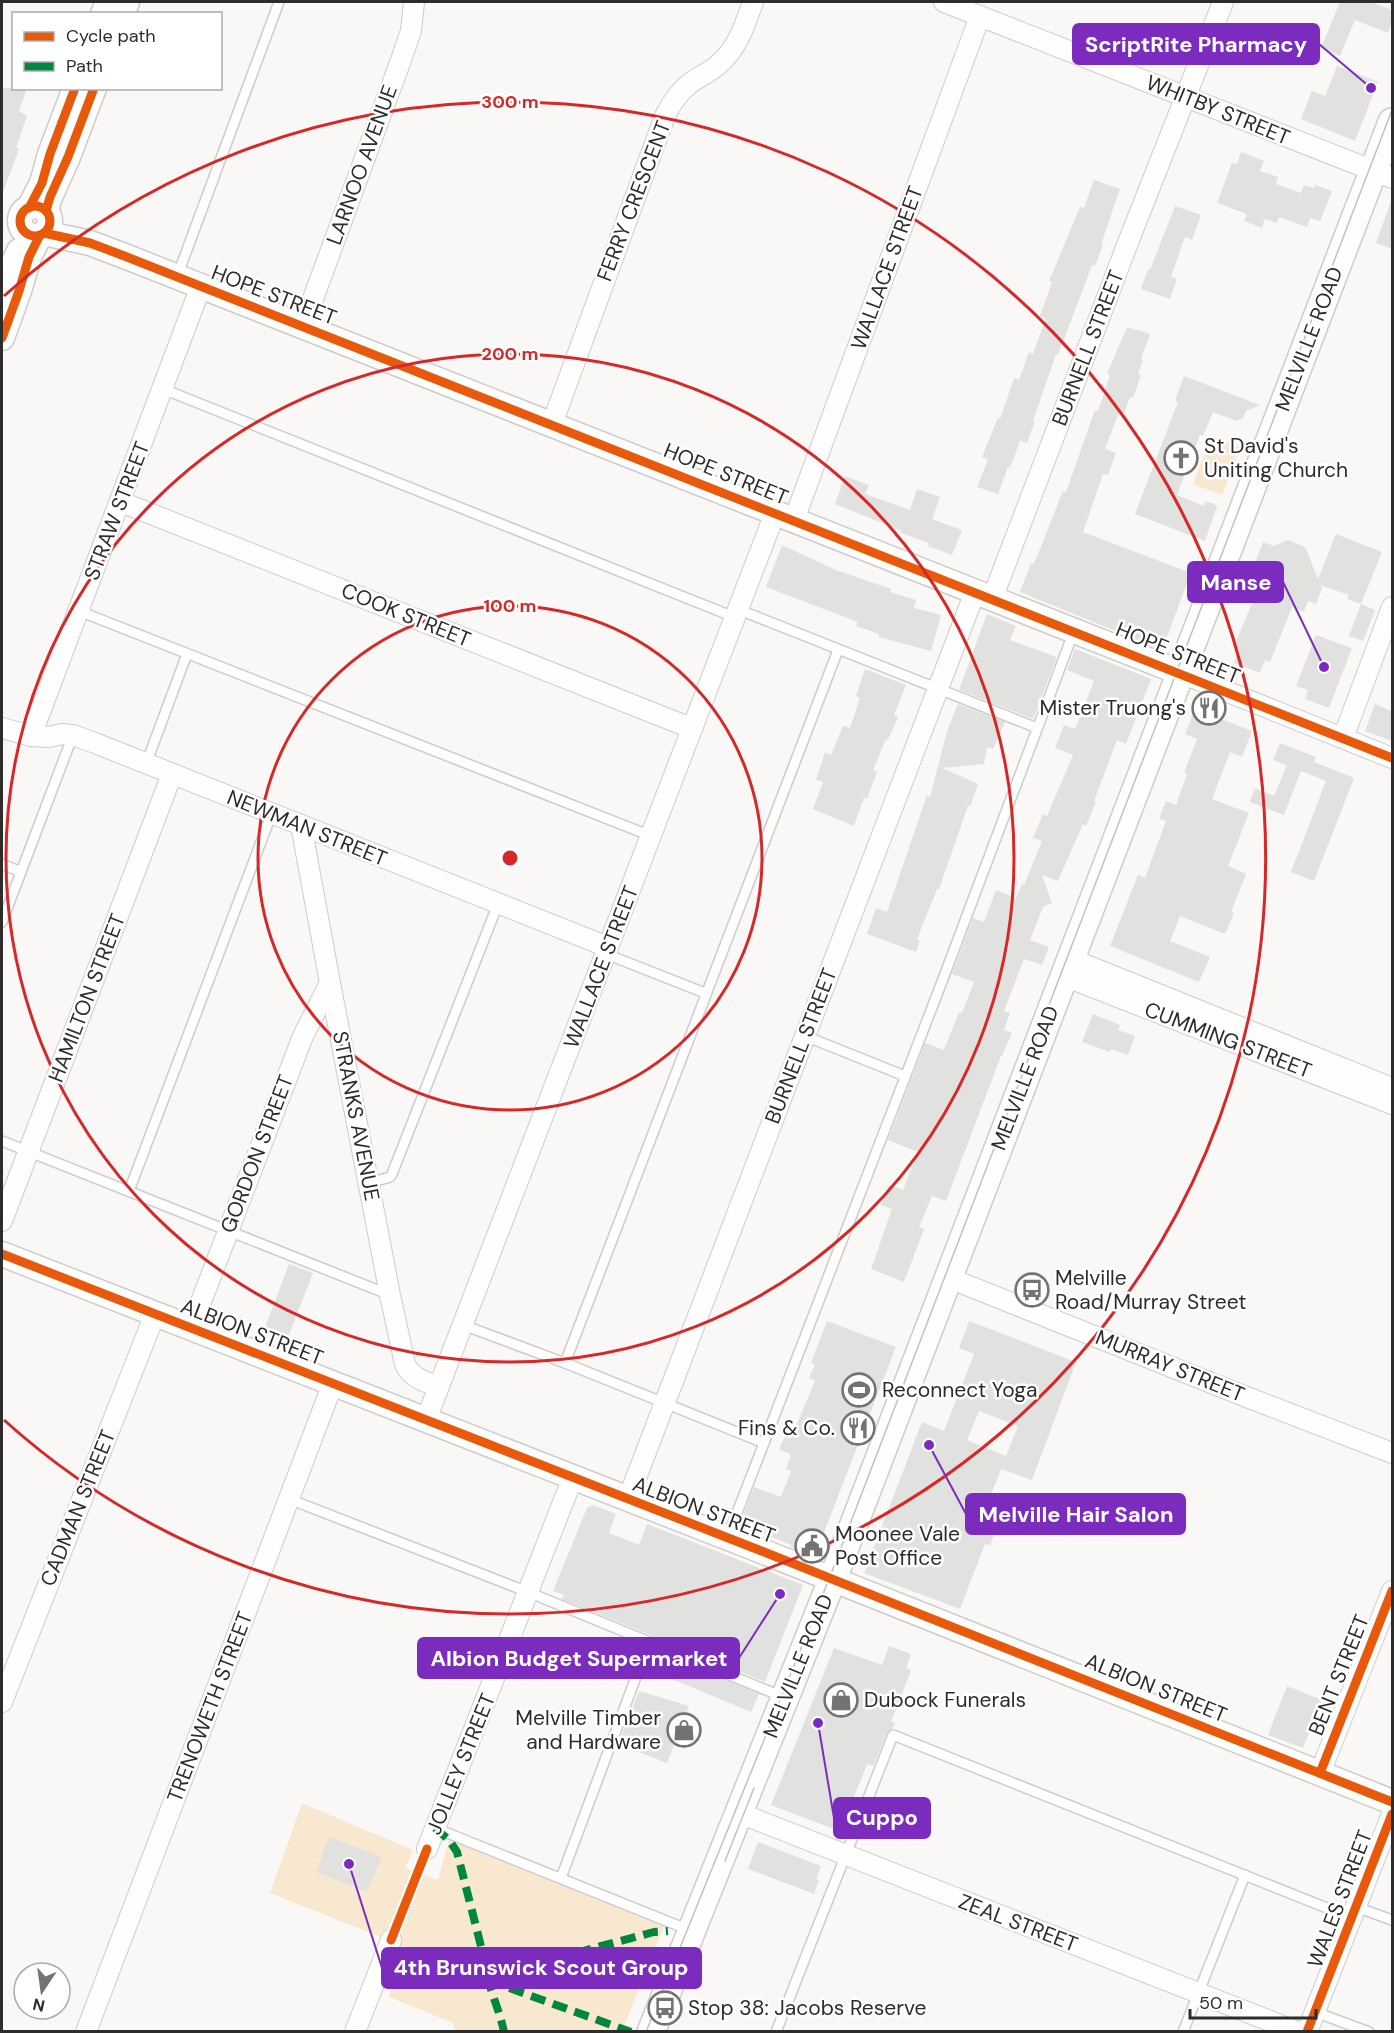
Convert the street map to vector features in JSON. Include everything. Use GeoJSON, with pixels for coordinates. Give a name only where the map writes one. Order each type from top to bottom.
{"type":"FeatureCollection","features":[{"type":"Feature","properties":{"kind":"main road","name":"MELVILLE ROAD"},"geometry":{"type":"LineString","coordinates":[[654,2030],[691,1931],[833,1580],[1181,673],[1383,174],[1392,122]]}},
{"type":"Feature","properties":{"kind":"street","name":"LARNOO AVENUE"},"geometry":{"type":"LineString","coordinates":[[303,326],[411,31],[414,2]]}},
{"type":"Feature","properties":{"kind":"street","name":"FERRY CRESCENT"},"geometry":{"type":"LineString","coordinates":[[552,424],[665,116],[674,100],[688,84],[719,64],[730,52],[741,33],[753,2]]}},
{"type":"Feature","properties":{"kind":"street","name":"WHITBY STREET"},"geometry":{"type":"LineString","coordinates":[[944,2],[1383,174]]}},
{"type":"Feature","properties":{"kind":"street","name":"BURNELL STREET"},"geometry":{"type":"LineString","coordinates":[[628,1499],[937,688],[983,595],[1223,2]]}},
{"type":"Feature","properties":{"kind":"street","name":"WALLACE STREET"},"geometry":{"type":"LineString","coordinates":[[426,1420],[736,613],[785,517],[980,16]]}},
{"type":"Feature","properties":{"kind":"street"},"geometry":{"type":"LineString","coordinates":[[2,287],[31,220],[50,154],[74,90]]}},
{"type":"Feature","properties":{"kind":"street"},"geometry":{"type":"LineString","coordinates":[[2,338],[29,257],[31,220],[50,197],[93,90]]}},
{"type":"Feature","properties":{"kind":"street","name":"HOPE STREET"},"geometry":{"type":"LineString","coordinates":[[2,205],[31,220],[552,424],[1392,758]]}},
{"type":"Feature","properties":{"kind":"street","name":"STRAW STREET"},"geometry":{"type":"LineString","coordinates":[[31,736],[201,286]]}},
{"type":"Feature","properties":{"kind":"street","name":"COOK STREET"},"geometry":{"type":"LineString","coordinates":[[121,502],[692,728]]}},
{"type":"Feature","properties":{"kind":"street"},"geometry":{"type":"LineString","coordinates":[[1343,738],[1392,607]]}},
{"type":"Feature","properties":{"kind":"street","name":"NEWMAN STREET"},"geometry":{"type":"LineString","coordinates":[[2,728],[31,736],[73,735],[498,904],[607,951]]}},
{"type":"Feature","properties":{"kind":"street","name":"HAMILTON STREET"},"geometry":{"type":"LineString","coordinates":[[2,1221],[172,774]]}},
{"type":"Feature","properties":{"kind":"street","name":"STRANKS AVENUE"},"geometry":{"type":"LineString","coordinates":[[301,825],[390,1295],[407,1369],[417,1378],[439,1387]]}},
{"type":"Feature","properties":{"kind":"street","name":"CUMMING STREET"},"geometry":{"type":"LineString","coordinates":[[1068,968],[1391,1096]]}},
{"type":"Feature","properties":{"kind":"street","name":"GORDON STREET"},"geometry":{"type":"LineString","coordinates":[[191,1328],[303,1036],[330,983]]}},
{"type":"Feature","properties":{"kind":"street","name":"ALBION STREET"},"geometry":{"type":"LineString","coordinates":[[2,1254],[1392,1802]]}},
{"type":"Feature","properties":{"kind":"street","name":"MURRAY STREET"},"geometry":{"type":"LineString","coordinates":[[949,1278],[1392,1453]]}},
{"type":"Feature","properties":{"kind":"street","name":"CADMAN STREET"},"geometry":{"type":"LineString","coordinates":[[2,1702],[155,1314]]}},
{"type":"Feature","properties":{"kind":"street","name":"TRENOWETH STREET"},"geometry":{"type":"LineString","coordinates":[[86,2031],[333,1383]]}},
{"type":"Feature","properties":{"kind":"street","name":"JOLLEY STREET"},"geometry":{"type":"LineString","coordinates":[[427,1849],[573,1478]]}},
{"type":"Feature","properties":{"kind":"street","name":"BENT STREET"},"geometry":{"type":"LineString","coordinates":[[1320,1773],[1392,1591]]}},
{"type":"Feature","properties":{"kind":"street","name":"ZEAL STREET"},"geometry":{"type":"LineString","coordinates":[[739,1813],[1298,2031]]}},
{"type":"Feature","properties":{"kind":"street","name":"WALES STREET"},"geometry":{"type":"LineString","coordinates":[[1307,2031],[1392,1814]]}},
{"type":"Feature","properties":{"kind":"street"},"geometry":{"type":"LineString","coordinates":[[355,2031],[391,1940]]}},
{"type":"Feature","properties":{"kind":"lane"},"geometry":{"type":"LineString","coordinates":[[177,277],[279,2]]}},
{"type":"Feature","properties":{"kind":"lane"},"geometry":{"type":"LineString","coordinates":[[163,389],[1037,728]]}},
{"type":"Feature","properties":{"kind":"lane"},"geometry":{"type":"LineString","coordinates":[[79,611],[651,836]]}},
{"type":"Feature","properties":{"kind":"lane"},"geometry":{"type":"LineString","coordinates":[[727,1538],[1074,632]]}},
{"type":"Feature","properties":{"kind":"lane"},"geometry":{"type":"LineString","coordinates":[[565,1363],[838,650]]}},
{"type":"Feature","properties":{"kind":"lane"},"geometry":{"type":"LineString","coordinates":[[146,764],[187,654]]}},
{"type":"Feature","properties":{"kind":"lane"},"geometry":{"type":"LineString","coordinates":[[2,922],[73,735]]}},
{"type":"Feature","properties":{"kind":"lane"},"geometry":{"type":"LineString","coordinates":[[129,1191],[272,813]]}},
{"type":"Feature","properties":{"kind":"lane"},"geometry":{"type":"LineString","coordinates":[[2,864],[21,872]]}},
{"type":"Feature","properties":{"kind":"lane"},"geometry":{"type":"LineString","coordinates":[[369,1183],[390,1177],[392,1174],[498,904]]}},
{"type":"Feature","properties":{"kind":"lane"},"geometry":{"type":"LineString","coordinates":[[607,951],[705,993]]}},
{"type":"Feature","properties":{"kind":"lane"},"geometry":{"type":"LineString","coordinates":[[805,1036],[905,1076]]}},
{"type":"Feature","properties":{"kind":"lane"},"geometry":{"type":"LineString","coordinates":[[2,1141],[390,1295]]}},
{"type":"Feature","properties":{"kind":"lane"},"geometry":{"type":"LineString","coordinates":[[463,1325],[565,1363],[764,1443]]}},
{"type":"Feature","properties":{"kind":"lane"},"geometry":{"type":"LineString","coordinates":[[290,1499],[528,1592],[786,1697]]}},
{"type":"Feature","properties":{"kind":"lane"},"geometry":{"type":"LineString","coordinates":[[561,1878],[649,1642]]}},
{"type":"Feature","properties":{"kind":"lane"},"geometry":{"type":"LineString","coordinates":[[776,2031],[893,1735],[1245,1875],[1354,1912],[1392,1920]]}},
{"type":"Feature","properties":{"kind":"lane"},"geometry":{"type":"LineString","coordinates":[[435,1828],[691,1931]]}},
{"type":"Feature","properties":{"kind":"lane"},"geometry":{"type":"LineString","coordinates":[[1183,2031],[1245,1875]]}},
{"type":"Feature","properties":{"kind":"lane"},"geometry":{"type":"LineString","coordinates":[[1315,2012],[1369,2031]]}},
{"type":"Feature","properties":{"kind":"shaded area"},"geometry":{"type":"Polygon","coordinates":[[[1211,436],[1241,447],[1222,495],[1193,484],[1211,436]]]}},
{"type":"Feature","properties":{"kind":"shaded area"},"geometry":{"type":"Polygon","coordinates":[[[302,1803],[413,1850],[405,1868],[438,1880],[449,1840],[481,1850],[666,1922],[622,2031],[455,2031],[453,2023],[389,1997],[398,1944],[270,1893],[302,1803]]]}},
{"type":"Feature","properties":{"kind":"building"},"geometry":{"type":"Polygon","coordinates":[[[1340,2],[1371,2],[1392,10],[1392,22],[1388,33],[1355,20],[1340,56],[1321,48],[1340,2]]]}},
{"type":"Feature","properties":{"kind":"building"},"geometry":{"type":"Polygon","coordinates":[[[1337,66],[1378,82],[1355,141],[1301,119],[1312,91],[1325,96],[1337,66]]]}},
{"type":"Feature","properties":{"kind":"building"},"geometry":{"type":"Polygon","coordinates":[[[2,88],[26,90],[19,111],[27,116],[16,148],[19,149],[2,191],[2,88]]]}},
{"type":"Feature","properties":{"kind":"building"},"geometry":{"type":"Polygon","coordinates":[[[1241,152],[1264,161],[1260,171],[1278,177],[1276,184],[1301,193],[1304,185],[1314,188],[1315,185],[1332,191],[1320,221],[1310,218],[1307,227],[1279,217],[1277,223],[1265,219],[1262,228],[1244,221],[1247,214],[1217,203],[1232,163],[1237,164],[1241,152]]]}},
{"type":"Feature","properties":{"kind":"building"},"geometry":{"type":"Polygon","coordinates":[[[1094,180],[1120,189],[1095,266],[1092,265],[1058,355],[1056,354],[1027,443],[1020,441],[998,494],[977,487],[988,460],[982,457],[998,418],[1000,419],[1014,378],[1019,380],[1029,352],[1033,354],[1046,318],[1040,316],[1052,282],[1049,281],[1080,207],[1084,208],[1094,180]]]}},
{"type":"Feature","properties":{"kind":"building"},"geometry":{"type":"Polygon","coordinates":[[[1392,202],[1392,249],[1376,243],[1392,202]]]}},
{"type":"Feature","properties":{"kind":"building"},"geometry":{"type":"Polygon","coordinates":[[[1175,206],[1201,215],[1192,240],[1185,237],[1171,277],[1177,279],[1170,299],[1141,289],[1175,206]]]}},
{"type":"Feature","properties":{"kind":"building"},"geometry":{"type":"Polygon","coordinates":[[[1127,327],[1150,334],[1141,359],[1143,360],[1138,374],[1141,375],[1133,398],[1130,397],[1124,414],[1119,412],[1105,449],[1116,453],[1108,475],[1103,474],[1083,532],[1191,573],[1162,650],[1020,592],[1031,563],[1034,564],[1063,491],[1066,492],[1095,410],[1098,411],[1110,375],[1107,374],[1127,327]]]}},
{"type":"Feature","properties":{"kind":"building"},"geometry":{"type":"Polygon","coordinates":[[[1184,376],[1260,405],[1246,411],[1243,418],[1237,421],[1213,412],[1203,436],[1200,435],[1177,495],[1204,506],[1205,502],[1213,503],[1217,507],[1205,541],[1135,514],[1178,402],[1175,400],[1184,376]]]}},
{"type":"Feature","properties":{"kind":"building"},"geometry":{"type":"Polygon","coordinates":[[[845,476],[869,485],[865,494],[910,510],[917,489],[940,497],[932,519],[962,530],[952,555],[928,546],[929,543],[901,533],[902,531],[835,504],[845,476]]]}},
{"type":"Feature","properties":{"kind":"building"},"geometry":{"type":"Polygon","coordinates":[[[1336,534],[1382,552],[1361,604],[1347,599],[1349,595],[1320,585],[1322,588],[1316,604],[1308,601],[1304,612],[1292,607],[1270,662],[1265,660],[1260,673],[1234,663],[1239,649],[1234,647],[1256,593],[1245,589],[1263,542],[1274,546],[1288,540],[1305,547],[1318,579],[1336,534]]]}},
{"type":"Feature","properties":{"kind":"building"},"geometry":{"type":"Polygon","coordinates":[[[782,545],[836,570],[916,600],[914,608],[941,615],[931,651],[879,637],[879,634],[856,626],[858,622],[766,587],[782,545]]]}},
{"type":"Feature","properties":{"kind":"building"},"geometry":{"type":"Polygon","coordinates":[[[1361,604],[1375,610],[1363,641],[1349,636],[1361,604]]]}},
{"type":"Feature","properties":{"kind":"building"},"geometry":{"type":"Polygon","coordinates":[[[987,614],[1016,626],[1010,640],[1057,657],[1033,719],[959,690],[987,614]]]}},
{"type":"Feature","properties":{"kind":"building"},"geometry":{"type":"Polygon","coordinates":[[[1316,635],[1352,648],[1329,708],[1305,699],[1308,690],[1296,686],[1316,635]]]}},
{"type":"Feature","properties":{"kind":"building"},"geometry":{"type":"Polygon","coordinates":[[[1075,649],[1151,679],[1126,744],[1117,740],[1086,826],[1083,824],[1058,881],[1042,875],[1052,903],[1043,907],[1030,940],[1049,947],[1042,965],[1024,959],[1004,1011],[1010,1013],[1004,1030],[1012,1033],[1001,1056],[946,1201],[932,1196],[919,1227],[924,1229],[904,1282],[871,1269],[892,1209],[881,1205],[889,1185],[903,1190],[918,1152],[888,1140],[925,1043],[944,1050],[974,982],[952,974],[973,918],[984,922],[996,890],[1016,898],[1022,884],[1024,885],[1042,841],[1033,838],[1043,814],[1047,816],[1073,755],[1055,748],[1064,725],[1075,729],[1094,681],[1067,670],[1075,649]]]}},
{"type":"Feature","properties":{"kind":"building"},"geometry":{"type":"Polygon","coordinates":[[[865,669],[906,685],[894,715],[898,717],[873,770],[877,772],[854,826],[813,809],[823,782],[816,780],[825,752],[831,755],[843,726],[850,728],[860,698],[856,696],[865,669]]]}},
{"type":"Feature","properties":{"kind":"building"},"geometry":{"type":"Polygon","coordinates":[[[1199,698],[1223,708],[1219,718],[1252,731],[1242,757],[1230,752],[1212,799],[1249,813],[1228,866],[1246,874],[1231,912],[1234,913],[1225,934],[1180,916],[1170,941],[1210,957],[1199,982],[1110,946],[1138,875],[1145,878],[1166,821],[1159,819],[1166,801],[1176,805],[1187,774],[1184,773],[1197,739],[1185,734],[1199,698]]]}},
{"type":"Feature","properties":{"kind":"building"},"geometry":{"type":"Polygon","coordinates":[[[958,704],[1005,722],[993,749],[987,747],[984,764],[942,768],[978,784],[939,889],[937,889],[917,939],[920,940],[916,952],[867,934],[876,908],[887,912],[927,795],[930,797],[948,728],[958,704]]]}},
{"type":"Feature","properties":{"kind":"building"},"geometry":{"type":"Polygon","coordinates":[[[1375,704],[1392,711],[1392,741],[1365,731],[1375,704]]]}},
{"type":"Feature","properties":{"kind":"building"},"geometry":{"type":"Polygon","coordinates":[[[1280,743],[1316,757],[1314,762],[1354,778],[1314,881],[1291,872],[1326,781],[1301,771],[1284,815],[1250,802],[1255,788],[1274,796],[1287,765],[1273,760],[1280,743]]]}},
{"type":"Feature","properties":{"kind":"building"},"geometry":{"type":"Polygon","coordinates":[[[1093,1014],[1120,1025],[1118,1030],[1135,1036],[1128,1055],[1111,1049],[1110,1052],[1082,1042],[1093,1014]]]}},
{"type":"Feature","properties":{"kind":"building"},"geometry":{"type":"Polygon","coordinates":[[[289,1264],[313,1273],[286,1342],[263,1333],[289,1264]]]}},
{"type":"Feature","properties":{"kind":"building"},"geometry":{"type":"Polygon","coordinates":[[[827,1321],[896,1347],[816,1553],[811,1555],[790,1547],[791,1545],[764,1534],[765,1531],[741,1521],[754,1487],[781,1497],[791,1471],[786,1469],[791,1454],[779,1450],[785,1436],[791,1438],[815,1381],[809,1378],[815,1364],[811,1363],[827,1321]]]}},
{"type":"Feature","properties":{"kind":"building"},"geometry":{"type":"Polygon","coordinates":[[[969,1321],[1076,1362],[1032,1480],[1001,1469],[988,1508],[997,1511],[992,1522],[998,1524],[990,1546],[985,1544],[960,1609],[864,1573],[922,1422],[944,1431],[974,1354],[959,1348],[969,1321]],[[979,1411],[967,1440],[1006,1456],[1018,1426],[979,1411]]]}},
{"type":"Feature","properties":{"kind":"building"},"geometry":{"type":"Polygon","coordinates":[[[593,1505],[616,1514],[609,1533],[639,1545],[647,1524],[803,1585],[765,1682],[562,1599],[564,1595],[553,1591],[587,1508],[593,1505]]]}},
{"type":"Feature","properties":{"kind":"building"},"geometry":{"type":"Polygon","coordinates":[[[889,1646],[911,1654],[906,1668],[911,1670],[891,1722],[895,1723],[893,1728],[887,1733],[873,1766],[867,1764],[854,1797],[861,1799],[847,1834],[771,1805],[834,1648],[882,1665],[889,1646]]]}},
{"type":"Feature","properties":{"kind":"building"},"geometry":{"type":"Polygon","coordinates":[[[655,1651],[759,1694],[751,1712],[648,1669],[655,1651]]]}},
{"type":"Feature","properties":{"kind":"building"},"geometry":{"type":"Polygon","coordinates":[[[1287,1686],[1322,1700],[1303,1748],[1268,1735],[1287,1686]]]}},
{"type":"Feature","properties":{"kind":"building"},"geometry":{"type":"Polygon","coordinates":[[[639,1691],[689,1706],[667,1763],[618,1744],[639,1691]]]}},
{"type":"Feature","properties":{"kind":"building"},"geometry":{"type":"Polygon","coordinates":[[[329,1837],[382,1857],[367,1892],[316,1872],[329,1837]]]}},
{"type":"Feature","properties":{"kind":"building"},"geometry":{"type":"Polygon","coordinates":[[[758,1842],[821,1866],[814,1894],[748,1869],[758,1842]]]}},
{"type":"Feature","properties":{"kind":"tram line"},"geometry":{"type":"LineString","coordinates":[[646,2032],[829,1579],[1392,110]]}},
{"type":"Feature","properties":{"kind":"tram line"},"geometry":{"type":"LineString","coordinates":[[725,1861],[754,1788]]}},
{"type":"Feature","properties":{"kind":"marked path"},"geometry":{"type":"LineString","coordinates":[[435,1828],[449,1840],[457,1852],[488,1980],[504,2032]]}},
{"type":"Feature","properties":{"kind":"marked path"},"geometry":{"type":"LineString","coordinates":[[485,1962],[579,1952],[654,1932],[668,1931]]}},
{"type":"Feature","properties":{"kind":"marked path"},"geometry":{"type":"LineString","coordinates":[[396,1976],[487,1980],[631,2032]]}},
{"type":"Feature","properties":{"kind":"cycle path"},"geometry":{"type":"LineString","coordinates":[[29,208],[42,183],[50,154],[74,90]]}},
{"type":"Feature","properties":{"kind":"cycle path"},"geometry":{"type":"LineString","coordinates":[[46,211],[93,90]]}},
{"type":"Feature","properties":{"kind":"cycle path"},"geometry":{"type":"LineString","coordinates":[[35,206],[46,210],[50,221],[46,232],[35,236],[24,232],[20,221],[24,210],[35,206]]}},
{"type":"Feature","properties":{"kind":"cycle path"},"geometry":{"type":"LineString","coordinates":[[44,233],[90,243],[127,257],[1392,758]]}},
{"type":"Feature","properties":{"kind":"cycle path"},"geometry":{"type":"LineString","coordinates":[[2,338],[29,257],[40,235]]}},
{"type":"Feature","properties":{"kind":"cycle path"},"geometry":{"type":"LineString","coordinates":[[2,1254],[759,1550],[1392,1802]]}},
{"type":"Feature","properties":{"kind":"cycle path"},"geometry":{"type":"LineString","coordinates":[[1320,1773],[1392,1591]]}},
{"type":"Feature","properties":{"kind":"cycle path"},"geometry":{"type":"LineString","coordinates":[[1307,2032],[1392,1814]]}},
{"type":"Feature","properties":{"kind":"cycle path"},"geometry":{"type":"LineString","coordinates":[[391,1940],[427,1849]]}},
{"type":"Feature","properties":{"kind":"place","name":"ScriptRite Pharmacy"},"geometry":{"type":"Point","coordinates":[1371,88]}},
{"type":"Feature","properties":{"kind":"place","name":"St David's Uniting Church"},"geometry":{"type":"Point","coordinates":[1181,458]}},
{"type":"Feature","properties":{"kind":"place","name":"Manse"},"geometry":{"type":"Point","coordinates":[1324,667]}},
{"type":"Feature","properties":{"kind":"place","name":"Mister Truong's"},"geometry":{"type":"Point","coordinates":[1209,708]}},
{"type":"Feature","properties":{"kind":"place","name":"Melville Road/Murray Street"},"geometry":{"type":"Point","coordinates":[1032,1290]}},
{"type":"Feature","properties":{"kind":"place","name":"Reconnect Yoga"},"geometry":{"type":"Point","coordinates":[859,1390]}},
{"type":"Feature","properties":{"kind":"place","name":"Fins & Co."},"geometry":{"type":"Point","coordinates":[858,1428]}},
{"type":"Feature","properties":{"kind":"place","name":"Melville Hair Salon"},"geometry":{"type":"Point","coordinates":[929,1445]}},
{"type":"Feature","properties":{"kind":"place","name":"Moonee Vale Post Office"},"geometry":{"type":"Point","coordinates":[812,1546]}},
{"type":"Feature","properties":{"kind":"place","name":"Albion Budget Supermarket"},"geometry":{"type":"Point","coordinates":[780,1594]}},
{"type":"Feature","properties":{"kind":"place","name":"Dubock Funerals"},"geometry":{"type":"Point","coordinates":[841,1700]}},
{"type":"Feature","properties":{"kind":"place","name":"Cuppo"},"geometry":{"type":"Point","coordinates":[818,1723]}},
{"type":"Feature","properties":{"kind":"place","name":"Melville Timber and Hardware"},"geometry":{"type":"Point","coordinates":[684,1730]}},
{"type":"Feature","properties":{"kind":"place","name":"4th Brunswick Scout Group"},"geometry":{"type":"Point","coordinates":[349,1864]}},
{"type":"Feature","properties":{"kind":"place","name":"Stop 38: Jacobs Reserve"},"geometry":{"type":"Point","coordinates":[665,2008]}}]}
